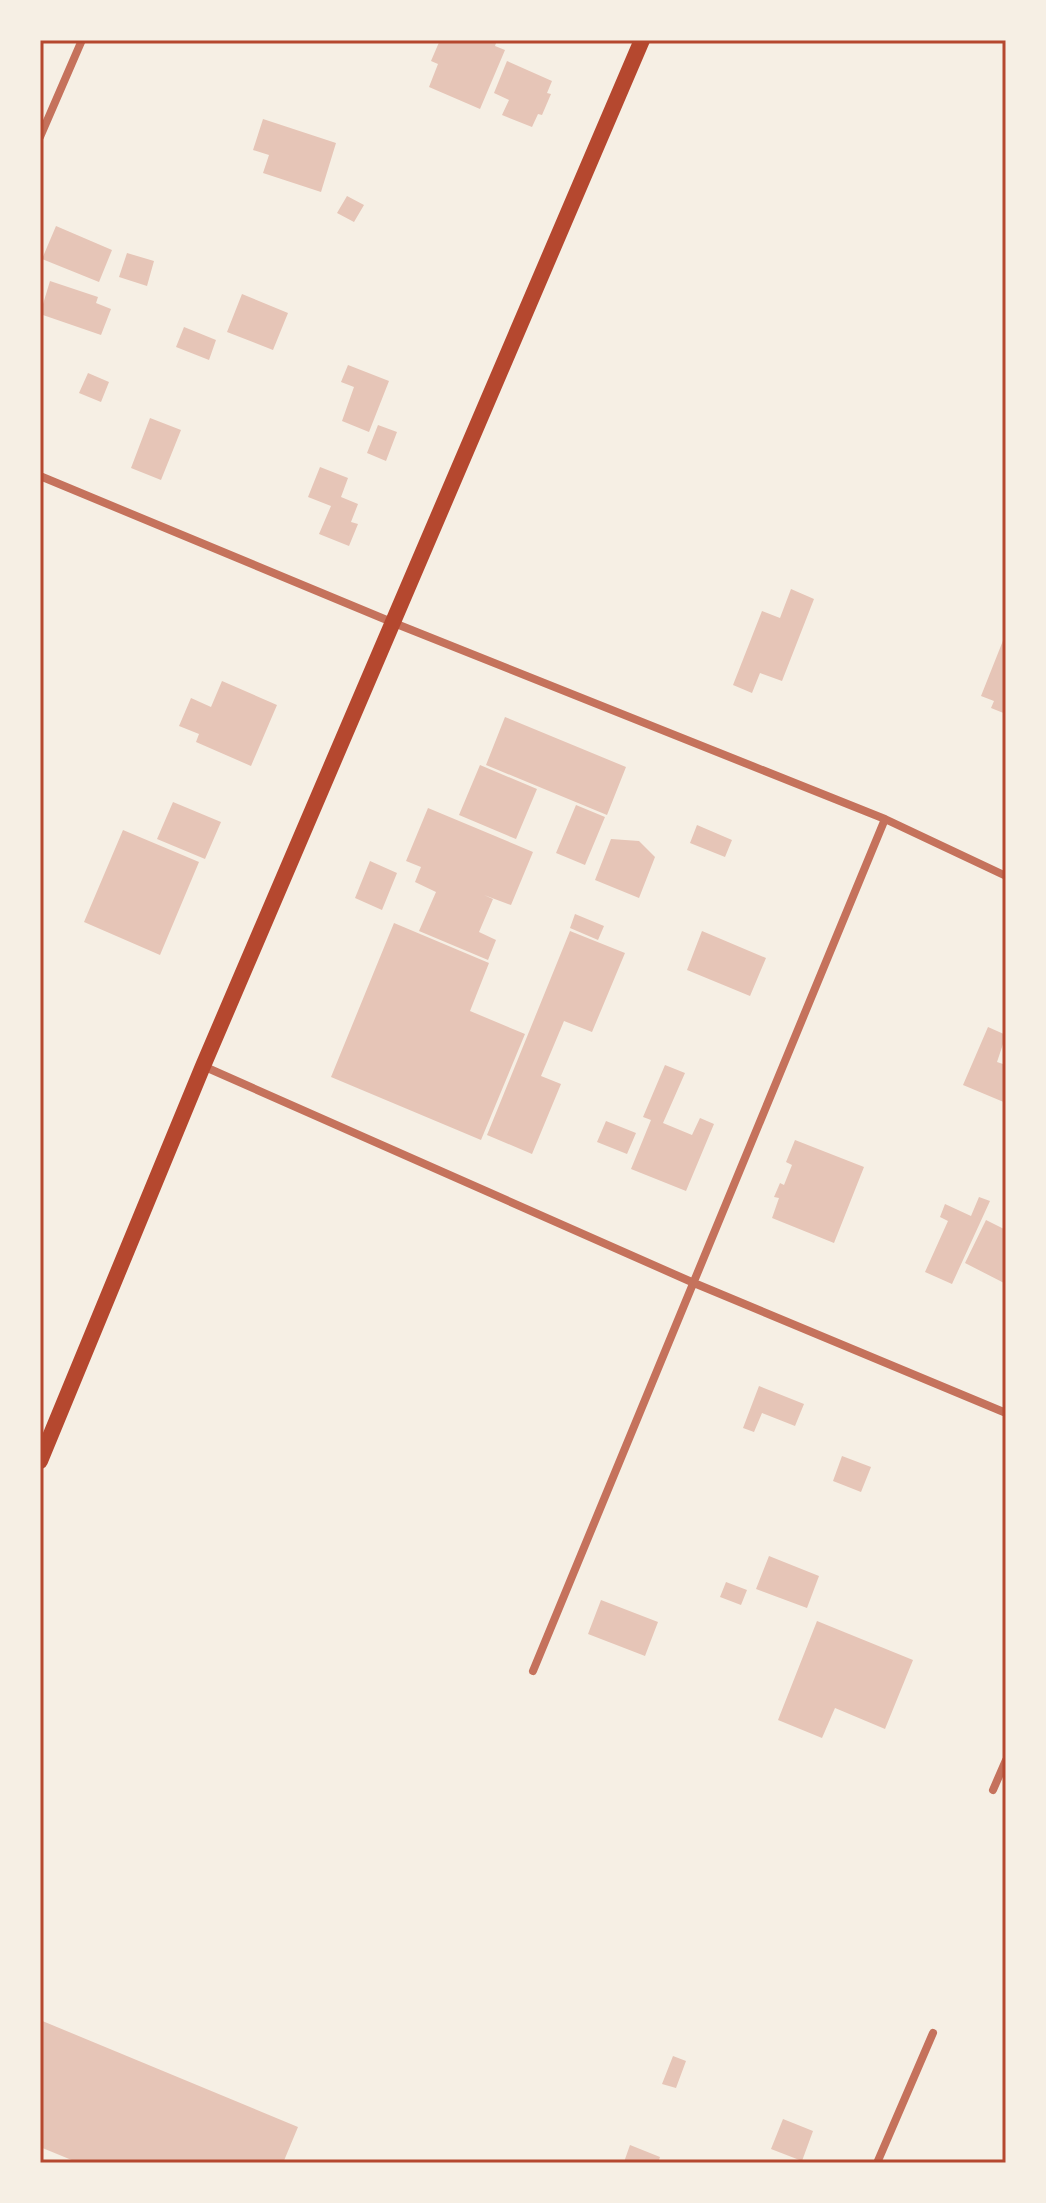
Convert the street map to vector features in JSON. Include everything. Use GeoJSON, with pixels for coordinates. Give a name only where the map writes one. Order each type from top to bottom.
{"type":"FeatureCollection","features":[{"type":"Feature","properties":{"kind":"main road"},"geometry":{"type":"LineString","coordinates":[[40,1461],[203,1066],[642,40]]}},
{"type":"Feature","properties":{"kind":"street"},"geometry":{"type":"LineString","coordinates":[[40,137],[82,40]]}},
{"type":"Feature","properties":{"kind":"street"},"geometry":{"type":"LineString","coordinates":[[40,476],[394,623],[885,819],[1006,876]]}},
{"type":"Feature","properties":{"kind":"street"},"geometry":{"type":"LineString","coordinates":[[533,1671],[885,819]]}},
{"type":"Feature","properties":{"kind":"street"},"geometry":{"type":"LineString","coordinates":[[203,1066],[694,1283],[1006,1413]]}},
{"type":"Feature","properties":{"kind":"street"},"geometry":{"type":"LineString","coordinates":[[993,1790],[1006,1760]]}},
{"type":"Feature","properties":{"kind":"street"},"geometry":{"type":"LineString","coordinates":[[877,2163],[933,2033]]}},
{"type":"Feature","properties":{"kind":"building"},"geometry":{"type":"Polygon","coordinates":[[[440,40],[497,40],[495,46],[505,50],[480,109],[429,87],[438,64],[431,61],[440,40]]]}},
{"type":"Feature","properties":{"kind":"building"},"geometry":{"type":"Polygon","coordinates":[[[507,61],[552,81],[547,93],[551,94],[542,115],[538,114],[532,127],[502,115],[509,100],[494,93],[507,61]]]}},
{"type":"Feature","properties":{"kind":"building"},"geometry":{"type":"Polygon","coordinates":[[[263,119],[336,143],[321,192],[263,173],[269,155],[253,150],[263,119]]]}},
{"type":"Feature","properties":{"kind":"building"},"geometry":{"type":"Polygon","coordinates":[[[347,196],[364,205],[354,222],[337,213],[347,196]]]}},
{"type":"Feature","properties":{"kind":"building"},"geometry":{"type":"Polygon","coordinates":[[[56,226],[112,250],[99,282],[42,259],[56,226]]]}},
{"type":"Feature","properties":{"kind":"building"},"geometry":{"type":"Polygon","coordinates":[[[127,253],[154,261],[147,286],[119,277],[127,253]]]}},
{"type":"Feature","properties":{"kind":"building"},"geometry":{"type":"Polygon","coordinates":[[[50,281],[98,297],[96,303],[111,309],[101,335],[40,314],[50,281]]]}},
{"type":"Feature","properties":{"kind":"building"},"geometry":{"type":"Polygon","coordinates":[[[242,294],[288,313],[273,350],[227,332],[242,294]]]}},
{"type":"Feature","properties":{"kind":"building"},"geometry":{"type":"Polygon","coordinates":[[[184,327],[216,340],[209,360],[176,347],[184,327]]]}},
{"type":"Feature","properties":{"kind":"building"},"geometry":{"type":"Polygon","coordinates":[[[348,365],[389,381],[369,432],[342,421],[354,387],[341,382],[348,365]]]}},
{"type":"Feature","properties":{"kind":"building"},"geometry":{"type":"Polygon","coordinates":[[[88,373],[109,382],[101,402],[79,393],[88,373]]]}},
{"type":"Feature","properties":{"kind":"building"},"geometry":{"type":"Polygon","coordinates":[[[150,418],[181,430],[161,480],[131,468],[150,418]]]}},
{"type":"Feature","properties":{"kind":"building"},"geometry":{"type":"Polygon","coordinates":[[[378,425],[397,432],[386,461],[367,453],[378,425]]]}},
{"type":"Feature","properties":{"kind":"building"},"geometry":{"type":"Polygon","coordinates":[[[320,467],[348,478],[341,497],[358,504],[351,522],[358,524],[349,546],[319,534],[331,506],[308,497],[320,467]]]}},
{"type":"Feature","properties":{"kind":"building"},"geometry":{"type":"Polygon","coordinates":[[[791,589],[814,599],[782,681],[760,673],[752,693],[733,685],[762,611],[780,618],[791,589]]]}},
{"type":"Feature","properties":{"kind":"building"},"geometry":{"type":"Polygon","coordinates":[[[1006,633],[1006,714],[991,708],[994,701],[981,696],[1006,633]]]}},
{"type":"Feature","properties":{"kind":"building"},"geometry":{"type":"Polygon","coordinates":[[[222,681],[277,705],[251,766],[196,742],[199,734],[179,726],[191,698],[211,707],[222,681]]]}},
{"type":"Feature","properties":{"kind":"building"},"geometry":{"type":"Polygon","coordinates":[[[505,717],[626,767],[607,815],[486,765],[505,717]]]}},
{"type":"Feature","properties":{"kind":"building"},"geometry":{"type":"Polygon","coordinates":[[[480,765],[537,789],[516,839],[459,815],[480,765]]]}},
{"type":"Feature","properties":{"kind":"building"},"geometry":{"type":"Polygon","coordinates":[[[173,802],[221,822],[205,859],[157,839],[173,802]]]}},
{"type":"Feature","properties":{"kind":"building"},"geometry":{"type":"Polygon","coordinates":[[[576,805],[605,817],[585,865],[556,853],[576,805]]]}},
{"type":"Feature","properties":{"kind":"building"},"geometry":{"type":"Polygon","coordinates":[[[428,808],[533,852],[511,905],[484,895],[493,899],[479,932],[496,940],[488,960],[419,931],[436,892],[415,882],[421,867],[406,861],[428,808]]]}},
{"type":"Feature","properties":{"kind":"building"},"geometry":{"type":"Polygon","coordinates":[[[697,825],[732,840],[725,857],[690,843],[697,825]]]}},
{"type":"Feature","properties":{"kind":"building"},"geometry":{"type":"Polygon","coordinates":[[[123,830],[199,862],[160,955],[84,922],[123,830]]]}},
{"type":"Feature","properties":{"kind":"building"},"geometry":{"type":"Polygon","coordinates":[[[611,839],[639,841],[655,857],[639,898],[595,880],[611,839]]]}},
{"type":"Feature","properties":{"kind":"building"},"geometry":{"type":"Polygon","coordinates":[[[370,861],[397,873],[382,910],[355,898],[370,861]]]}},
{"type":"Feature","properties":{"kind":"building"},"geometry":{"type":"Polygon","coordinates":[[[575,914],[604,926],[598,940],[570,928],[575,914]]]}},
{"type":"Feature","properties":{"kind":"building"},"geometry":{"type":"Polygon","coordinates":[[[394,923],[489,963],[470,1011],[525,1034],[481,1140],[331,1077],[394,923]]]}},
{"type":"Feature","properties":{"kind":"building"},"geometry":{"type":"Polygon","coordinates":[[[570,931],[625,953],[592,1032],[564,1021],[541,1076],[561,1084],[532,1154],[487,1135],[570,931]]]}},
{"type":"Feature","properties":{"kind":"building"},"geometry":{"type":"Polygon","coordinates":[[[702,931],[766,958],[750,996],[687,970],[702,931]]]}},
{"type":"Feature","properties":{"kind":"building"},"geometry":{"type":"Polygon","coordinates":[[[988,1027],[1006,1035],[997,1062],[1006,1065],[1006,1103],[963,1085],[988,1027]]]}},
{"type":"Feature","properties":{"kind":"building"},"geometry":{"type":"Polygon","coordinates":[[[665,1065],[685,1073],[663,1123],[692,1135],[700,1118],[714,1124],[686,1191],[631,1169],[651,1120],[643,1117],[665,1065]]]}},
{"type":"Feature","properties":{"kind":"building"},"geometry":{"type":"Polygon","coordinates":[[[606,1121],[636,1133],[627,1154],[597,1142],[606,1121]]]}},
{"type":"Feature","properties":{"kind":"building"},"geometry":{"type":"Polygon","coordinates":[[[795,1140],[864,1167],[834,1243],[772,1218],[779,1198],[774,1197],[780,1183],[784,1185],[792,1165],[786,1162],[795,1140]]]}},
{"type":"Feature","properties":{"kind":"building"},"geometry":{"type":"Polygon","coordinates":[[[979,1197],[990,1201],[952,1284],[925,1272],[948,1221],[940,1217],[945,1204],[971,1216],[979,1197]]]}},
{"type":"Feature","properties":{"kind":"building"},"geometry":{"type":"Polygon","coordinates":[[[986,1220],[1006,1230],[1006,1284],[965,1263],[986,1220]]]}},
{"type":"Feature","properties":{"kind":"building"},"geometry":{"type":"Polygon","coordinates":[[[759,1386],[804,1404],[795,1426],[762,1413],[754,1432],[743,1428],[759,1386]]]}},
{"type":"Feature","properties":{"kind":"building"},"geometry":{"type":"Polygon","coordinates":[[[842,1456],[871,1467],[861,1492],[833,1481],[842,1456]]]}},
{"type":"Feature","properties":{"kind":"building"},"geometry":{"type":"Polygon","coordinates":[[[769,1556],[819,1576],[807,1608],[756,1589],[769,1556]]]}},
{"type":"Feature","properties":{"kind":"building"},"geometry":{"type":"Polygon","coordinates":[[[726,1582],[747,1590],[741,1605],[720,1597],[726,1582]]]}},
{"type":"Feature","properties":{"kind":"building"},"geometry":{"type":"Polygon","coordinates":[[[601,1600],[658,1622],[645,1656],[588,1634],[601,1600]]]}},
{"type":"Feature","properties":{"kind":"building"},"geometry":{"type":"Polygon","coordinates":[[[817,1621],[913,1660],[885,1729],[835,1708],[822,1738],[778,1720],[817,1621]]]}},
{"type":"Feature","properties":{"kind":"building"},"geometry":{"type":"Polygon","coordinates":[[[40,2020],[298,2127],[283,2163],[79,2163],[40,2147],[40,2020]]]}},
{"type":"Feature","properties":{"kind":"building"},"geometry":{"type":"Polygon","coordinates":[[[673,2056],[686,2061],[676,2088],[662,2084],[673,2056]]]}},
{"type":"Feature","properties":{"kind":"building"},"geometry":{"type":"Polygon","coordinates":[[[783,2119],[813,2131],[802,2161],[771,2149],[783,2119]]]}},
{"type":"Feature","properties":{"kind":"building"},"geometry":{"type":"Polygon","coordinates":[[[630,2145],[660,2157],[658,2163],[624,2162],[630,2145]]]}}]}
